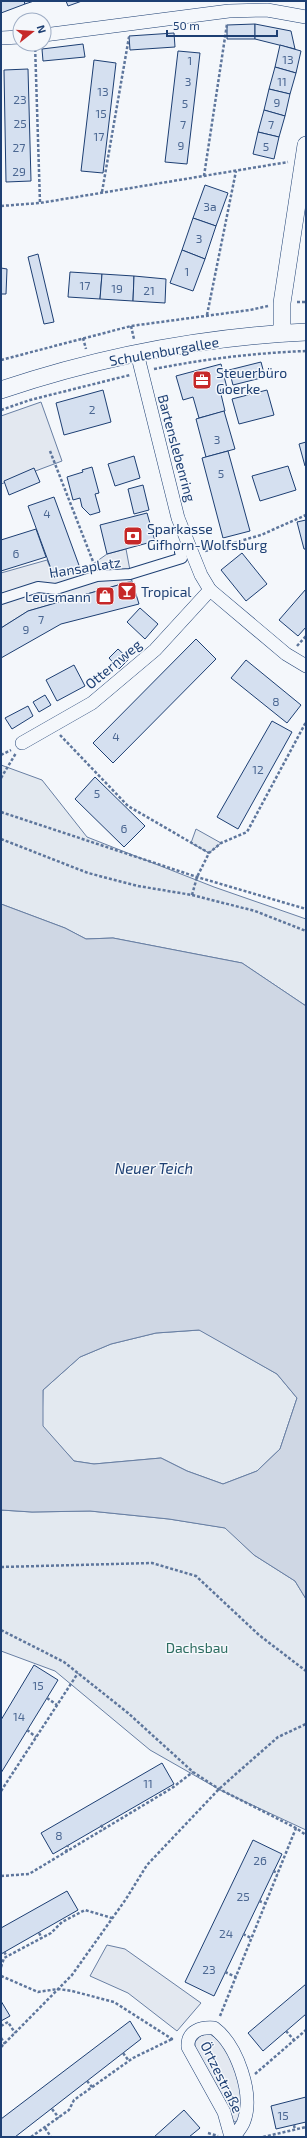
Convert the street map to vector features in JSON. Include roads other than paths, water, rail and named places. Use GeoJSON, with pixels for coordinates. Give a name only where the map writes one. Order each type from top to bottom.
{"type":"FeatureCollection","features":[{"type":"Feature","properties":{"kind":"street"},"geometry":{"type":"LineString","coordinates":[[52,34],[229,11],[267,10],[306,17]]}},
{"type":"Feature","properties":{"kind":"street"},"geometry":{"type":"LineString","coordinates":[[1,38],[12,37]]}},
{"type":"Feature","properties":{"kind":"street"},"geometry":{"type":"LineString","coordinates":[[282,333],[282,303],[304,152]]}},
{"type":"Feature","properties":{"kind":"street","name":"Schulenburgallee"},"geometry":{"type":"LineString","coordinates":[[1,390],[137,353],[282,333],[306,332]]}},
{"type":"Feature","properties":{"kind":"street","name":"Bartenslebenring"},"geometry":{"type":"LineString","coordinates":[[137,353],[178,518],[201,575],[210,590],[286,654],[306,666]]}},
{"type":"Feature","properties":{"kind":"street","name":"Hansaplatz"},"geometry":{"type":"LineString","coordinates":[[1,599],[38,587],[56,589],[97,576],[130,574],[182,558],[180,552],[190,549]]}},
{"type":"Feature","properties":{"kind":"street","name":"Otternweg"},"geometry":{"type":"LineString","coordinates":[[22,743],[92,703],[155,650],[210,590]]}},
{"type":"Feature","properties":{"kind":"street","name":"Örtzestraße"},"geometry":{"type":"LineString","coordinates":[[206,2027],[214,2028],[228,2041],[240,2070],[248,2098],[244,2123],[232,2137],[224,2112],[190,2053],[188,2040],[196,2031],[206,2027]]}},
{"type":"Feature","properties":{"kind":"water","name":"Neuer Teich"},"geometry":{"type":"Polygon","coordinates":[[[1,904],[65,928],[86,939],[113,938],[242,963],[306,1006],[306,1599],[295,1581],[254,1555],[225,1528],[169,1519],[90,1511],[32,1512],[1,1510],[1,904]],[[199,1330],[156,1333],[111,1344],[80,1357],[43,1390],[43,1426],[74,1461],[94,1464],[161,1458],[187,1471],[223,1484],[257,1471],[280,1449],[297,1398],[277,1374],[199,1330]]]}},
{"type":"Feature","properties":{"kind":"place","name":"Steuerbüro Goerke"},"geometry":{"type":"Point","coordinates":[202,380]}},
{"type":"Feature","properties":{"kind":"place","name":"Sparkasse Gifhorn-Wolfsburg"},"geometry":{"type":"Point","coordinates":[133,536]}},
{"type":"Feature","properties":{"kind":"place","name":"Tropical"},"geometry":{"type":"Point","coordinates":[127,591]}},
{"type":"Feature","properties":{"kind":"place","name":"Leusmann"},"geometry":{"type":"Point","coordinates":[105,596]}},
{"type":"Feature","properties":{"kind":"park label","name":"Dachsbau"},"geometry":{"type":"Point","coordinates":[197,1647]}}]}
